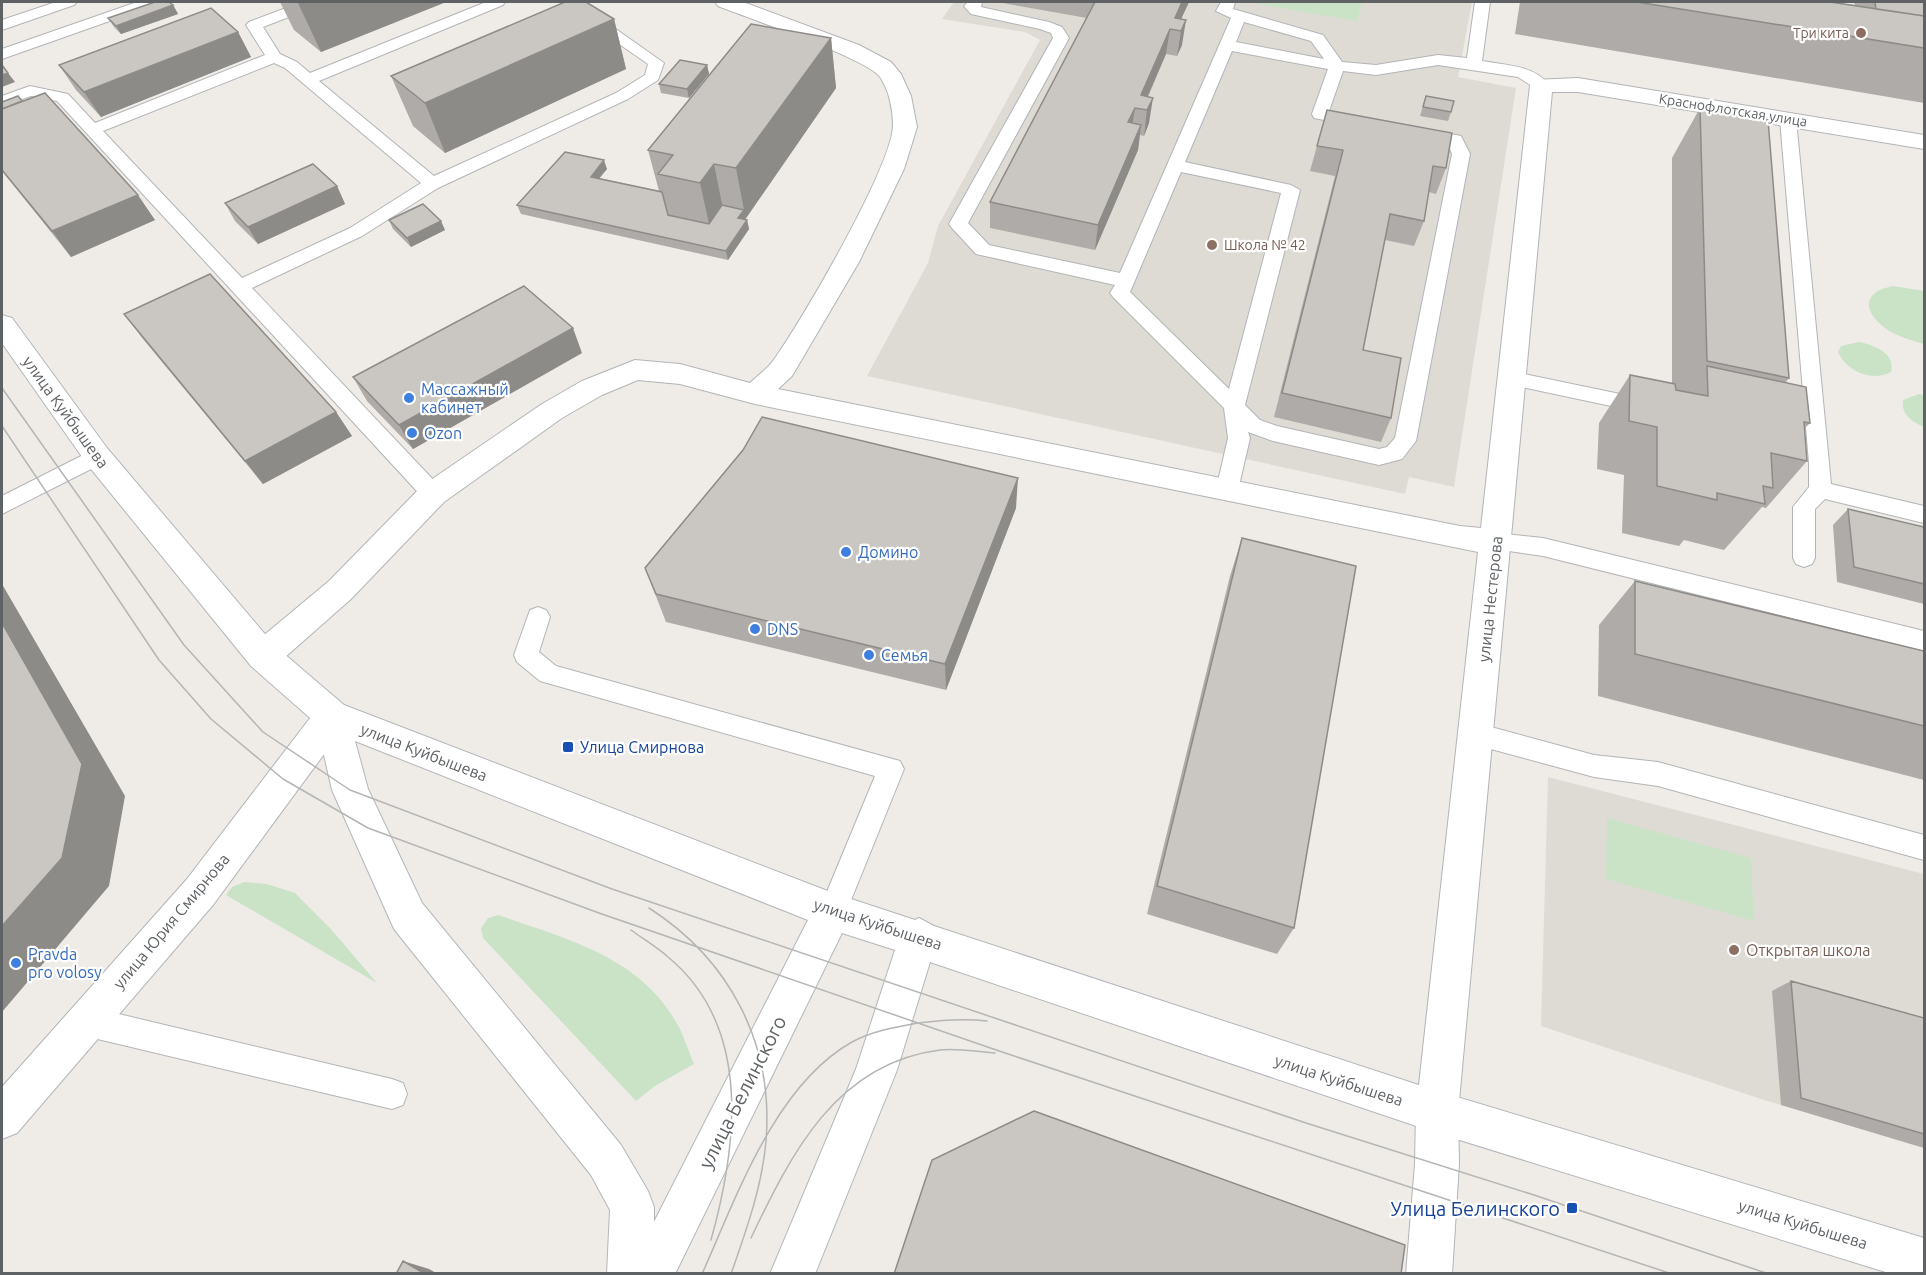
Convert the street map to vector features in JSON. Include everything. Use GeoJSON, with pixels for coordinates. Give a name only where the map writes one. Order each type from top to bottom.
{"type":"FeatureCollection","features":[{"type":"Feature","properties":{"kind":"street"},"geometry":{"type":"LineString","coordinates":[[725,2],[851,50],[883,67],[890,74],[900,96],[905,127],[892,169],[846,262],[782,369],[755,393]]}},
{"type":"Feature","properties":{"kind":"street","name":"Краснофлотская улица"},"geometry":{"type":"LineString","coordinates":[[1540,85],[1578,85],[1924,142]]}},
{"type":"Feature","properties":{"kind":"street","name":"улица Нестерова"},"geometry":{"type":"LineString","coordinates":[[1429,1274],[1437,1164],[1437,1112],[1496,542],[1540,85]]}},
{"type":"Feature","properties":{"kind":"street","name":"улица Куйбышева"},"geometry":{"type":"LineString","coordinates":[[2,324],[98,456],[263,656],[332,716],[833,911],[920,937],[1437,1112],[1924,1261]]}},
{"type":"Feature","properties":{"kind":"street"},"geometry":{"type":"LineString","coordinates":[[263,656],[340,590],[433,494],[552,411],[592,388],[635,370],[680,374],[755,393],[1461,538],[1496,542]]}},
{"type":"Feature","properties":{"kind":"street"},"geometry":{"type":"LineString","coordinates":[[332,716],[350,790],[408,916],[606,1160],[632,1207],[630,1274]]}},
{"type":"Feature","properties":{"kind":"street","name":"улица Юрия Смирнова"},"geometry":{"type":"LineString","coordinates":[[2,1118],[200,892],[332,716]]}},
{"type":"Feature","properties":{"kind":"street","name":"улица Белинского"},"geometry":{"type":"LineString","coordinates":[[651,1274],[833,911]]}},
{"type":"Feature","properties":{"kind":"street"},"geometry":{"type":"LineString","coordinates":[[792,1274],[876,1070],[920,937]]}},
{"type":"Feature","properties":{"kind":"lane"},"geometry":{"type":"LineString","coordinates":[[2,25],[69,2]]}},
{"type":"Feature","properties":{"kind":"lane"},"geometry":{"type":"LineString","coordinates":[[2,34],[8,52],[150,2]]}},
{"type":"Feature","properties":{"kind":"lane"},"geometry":{"type":"LineString","coordinates":[[315,2],[254,25],[274,57],[291,65],[432,184]]}},
{"type":"Feature","properties":{"kind":"lane"},"geometry":{"type":"LineString","coordinates":[[307,80],[498,2]]}},
{"type":"Feature","properties":{"kind":"lane"},"geometry":{"type":"LineString","coordinates":[[975,2],[972,6],[976,11],[1044,25],[1057,30],[1061,38],[958,224],[983,250],[1126,281]]}},
{"type":"Feature","properties":{"kind":"lane"},"geometry":{"type":"LineString","coordinates":[[1227,2],[1224,11],[1317,38],[1337,66]]}},
{"type":"Feature","properties":{"kind":"lane"},"geometry":{"type":"LineString","coordinates":[[1474,64],[1484,2]]}},
{"type":"Feature","properties":{"kind":"lane"},"geometry":{"type":"LineString","coordinates":[[241,286],[356,232],[432,184],[622,96],[652,77],[656,63],[586,15]]}},
{"type":"Feature","properties":{"kind":"lane"},"geometry":{"type":"LineString","coordinates":[[1239,16],[1120,293],[1253,425],[1273,433],[1379,457],[1394,453],[1405,441],[1461,154],[1455,140],[1399,129]]}},
{"type":"Feature","properties":{"kind":"lane"},"geometry":{"type":"LineString","coordinates":[[1226,45],[1337,66],[1376,70],[1438,60],[1474,64],[1523,73],[1540,85]]}},
{"type":"Feature","properties":{"kind":"lane"},"geometry":{"type":"LineString","coordinates":[[94,129],[274,57]]}},
{"type":"Feature","properties":{"kind":"lane"},"geometry":{"type":"LineString","coordinates":[[1337,66],[1320,114],[1376,125]]}},
{"type":"Feature","properties":{"kind":"lane"},"geometry":{"type":"LineString","coordinates":[[2,101],[30,91],[62,97],[433,494]]}},
{"type":"Feature","properties":{"kind":"lane"},"geometry":{"type":"LineString","coordinates":[[1788,119],[1821,490]]}},
{"type":"Feature","properties":{"kind":"lane"},"geometry":{"type":"LineString","coordinates":[[1175,165],[1291,190],[1234,408],[1239,438],[1227,490]]}},
{"type":"Feature","properties":{"kind":"lane"},"geometry":{"type":"LineString","coordinates":[[1510,378],[1644,406]]}},
{"type":"Feature","properties":{"kind":"lane"},"geometry":{"type":"LineString","coordinates":[[343,396],[364,385]]}},
{"type":"Feature","properties":{"kind":"lane"},"geometry":{"type":"LineString","coordinates":[[2,506],[98,456]]}},
{"type":"Feature","properties":{"kind":"lane"},"geometry":{"type":"LineString","coordinates":[[1821,490],[1924,514]]}},
{"type":"Feature","properties":{"kind":"lane"},"geometry":{"type":"LineString","coordinates":[[1804,558],[1803,507],[1821,490]]}},
{"type":"Feature","properties":{"kind":"lane"},"geometry":{"type":"LineString","coordinates":[[1496,542],[1543,548],[1924,641]]}},
{"type":"Feature","properties":{"kind":"lane"},"geometry":{"type":"LineString","coordinates":[[538,617],[526,655],[549,675],[891,769],[833,911]]}},
{"type":"Feature","properties":{"kind":"lane"},"geometry":{"type":"LineString","coordinates":[[1476,734],[1594,765],[1659,774],[1924,848]]}},
{"type":"Feature","properties":{"kind":"lane"},"geometry":{"type":"LineString","coordinates":[[85,1021],[392,1094]]}},
{"type":"Feature","properties":{"kind":"shaded area","name":"Школа № 42"},"geometry":{"type":"Polygon","coordinates":[[[954,2],[1472,2],[1458,77],[1516,88],[1454,487],[1409,477],[1405,494],[867,376],[928,263],[938,226],[1040,40],[1025,32],[942,19],[954,2]]]}},
{"type":"Feature","properties":{"kind":"shaded area","name":"Открытая школа"},"geometry":{"type":"Polygon","coordinates":[[[1548,777],[1924,874],[1924,1148],[1761,1099],[1541,1026],[1548,777]]]}},
{"type":"Feature","properties":{"kind":"green space"},"geometry":{"type":"Polygon","coordinates":[[[1258,2],[1362,2],[1357,21],[1257,4],[1258,2]]]}},
{"type":"Feature","properties":{"kind":"green space"},"geometry":{"type":"Polygon","coordinates":[[[1893,286],[1924,291],[1924,344],[1893,333],[1876,320],[1871,313],[1869,306],[1874,294],[1881,289],[1893,286]]]}},
{"type":"Feature","properties":{"kind":"green space"},"geometry":{"type":"Polygon","coordinates":[[[1859,342],[1871,345],[1887,355],[1892,365],[1891,372],[1884,375],[1868,375],[1847,365],[1838,352],[1841,346],[1859,342]]]}},
{"type":"Feature","properties":{"kind":"green space"},"geometry":{"type":"Polygon","coordinates":[[[1919,394],[1924,395],[1924,427],[1908,417],[1903,405],[1903,400],[1919,394]]]}},
{"type":"Feature","properties":{"kind":"green space"},"geometry":{"type":"Polygon","coordinates":[[[1607,818],[1751,858],[1754,921],[1606,879],[1607,818]]]}},
{"type":"Feature","properties":{"kind":"green space"},"geometry":{"type":"Polygon","coordinates":[[[244,882],[267,884],[295,893],[330,928],[377,983],[226,895],[232,887],[244,882]]]}},
{"type":"Feature","properties":{"kind":"green space"},"geometry":{"type":"Polygon","coordinates":[[[498,915],[574,942],[621,965],[660,999],[684,1037],[694,1064],[655,1086],[636,1101],[483,938],[481,928],[488,918],[498,915]]]}},
{"type":"Feature","properties":{"kind":"building"},"geometry":{"type":"Polygon","coordinates":[[[155,2],[169,2],[173,5],[116,26],[108,18],[155,2]]]}},
{"type":"Feature","properties":{"kind":"building"},"geometry":{"type":"Polygon","coordinates":[[[565,2],[586,2],[614,19],[425,103],[391,76],[565,2]]]}},
{"type":"Feature","properties":{"kind":"building"},"geometry":{"type":"Polygon","coordinates":[[[1095,2],[1182,2],[1175,18],[1186,20],[1181,31],[1170,29],[1141,95],[1153,98],[1147,110],[1135,108],[1128,122],[1141,125],[1098,225],[990,202],[1095,2]]]}},
{"type":"Feature","properties":{"kind":"building","name":"Три кита"},"geometry":{"type":"Polygon","coordinates":[[[1637,2],[1830,2],[1924,16],[1924,48],[1637,2]]]}},
{"type":"Feature","properties":{"kind":"building"},"geometry":{"type":"Polygon","coordinates":[[[1875,2],[1924,2],[1924,16],[1876,9],[1875,2]]]}},
{"type":"Feature","properties":{"kind":"building"},"geometry":{"type":"Polygon","coordinates":[[[211,8],[238,32],[84,92],[59,65],[211,8]]]}},
{"type":"Feature","properties":{"kind":"building"},"geometry":{"type":"Polygon","coordinates":[[[751,24],[831,38],[736,168],[714,164],[700,183],[658,174],[673,155],[648,150],[751,24]]]}},
{"type":"Feature","properties":{"kind":"building"},"geometry":{"type":"Polygon","coordinates":[[[680,60],[707,65],[687,89],[659,84],[680,60]]]}},
{"type":"Feature","properties":{"kind":"building"},"geometry":{"type":"Polygon","coordinates":[[[2,65],[8,73],[2,75],[2,65]]]}},
{"type":"Feature","properties":{"kind":"building"},"geometry":{"type":"Polygon","coordinates":[[[45,93],[138,195],[52,231],[2,170],[2,109],[45,93]]]}},
{"type":"Feature","properties":{"kind":"building"},"geometry":{"type":"Polygon","coordinates":[[[18,96],[22,101],[2,109],[2,102],[18,96]]]}},
{"type":"Feature","properties":{"kind":"building"},"geometry":{"type":"Polygon","coordinates":[[[1426,96],[1454,101],[1451,112],[1423,107],[1426,96]]]}},
{"type":"Feature","properties":{"kind":"building"},"geometry":{"type":"Polygon","coordinates":[[[1700,108],[1768,120],[1789,378],[1707,361],[1700,108]]]}},
{"type":"Feature","properties":{"kind":"building"},"geometry":{"type":"Polygon","coordinates":[[[1327,110],[1452,133],[1446,168],[1433,166],[1424,221],[1390,214],[1363,350],[1401,358],[1391,418],[1282,393],[1343,150],[1317,146],[1327,110]]]}},
{"type":"Feature","properties":{"kind":"building"},"geometry":{"type":"Polygon","coordinates":[[[565,152],[604,160],[591,177],[662,192],[668,215],[709,224],[722,205],[744,210],[738,218],[747,220],[726,251],[517,205],[565,152]]]}},
{"type":"Feature","properties":{"kind":"building"},"geometry":{"type":"Polygon","coordinates":[[[313,164],[337,186],[248,227],[225,203],[313,164]]]}},
{"type":"Feature","properties":{"kind":"building"},"geometry":{"type":"Polygon","coordinates":[[[423,204],[441,221],[407,238],[389,220],[423,204]]]}},
{"type":"Feature","properties":{"kind":"building"},"geometry":{"type":"Polygon","coordinates":[[[210,274],[336,412],[245,461],[124,314],[210,274]]]}},
{"type":"Feature","properties":{"kind":"building"},"geometry":{"type":"Polygon","coordinates":[[[524,286],[573,328],[399,425],[353,377],[524,286]]]}},
{"type":"Feature","properties":{"kind":"building"},"geometry":{"type":"Polygon","coordinates":[[[1707,366],[1806,387],[1810,423],[1804,422],[1807,461],[1771,453],[1773,488],[1763,486],[1765,504],[1717,493],[1717,500],[1657,486],[1657,427],[1629,421],[1630,375],[1675,384],[1676,390],[1708,396],[1707,366]]]}},
{"type":"Feature","properties":{"kind":"building","name":"Домино"},"geometry":{"type":"Polygon","coordinates":[[[762,417],[1018,478],[945,664],[656,594],[645,568],[743,450],[762,417]]]}},
{"type":"Feature","properties":{"kind":"building"},"geometry":{"type":"Polygon","coordinates":[[[1848,509],[1924,527],[1924,584],[1854,567],[1848,509]]]}},
{"type":"Feature","properties":{"kind":"building"},"geometry":{"type":"Polygon","coordinates":[[[1242,538],[1356,566],[1294,928],[1157,886],[1242,538]]]}},
{"type":"Feature","properties":{"kind":"building"},"geometry":{"type":"Polygon","coordinates":[[[1635,581],[1924,651],[1924,726],[1635,654],[1635,581]]]}},
{"type":"Feature","properties":{"kind":"building"},"geometry":{"type":"Polygon","coordinates":[[[2,623],[82,764],[62,858],[2,926],[2,623]]]}},
{"type":"Feature","properties":{"kind":"building"},"geometry":{"type":"Polygon","coordinates":[[[1791,981],[1924,1018],[1924,1134],[1801,1098],[1791,981]]]}},
{"type":"Feature","properties":{"kind":"building"},"geometry":{"type":"Polygon","coordinates":[[[1034,1111],[1405,1245],[1401,1274],[894,1274],[932,1160],[1034,1111]]]}},
{"type":"Feature","properties":{"kind":"building"},"geometry":{"type":"Polygon","coordinates":[[[403,1261],[425,1274],[396,1274],[403,1261]]]}},
{"type":"Feature","properties":{"kind":"tram line"},"geometry":{"type":"LineString","coordinates":[[2,388],[184,645],[263,732],[350,790],[612,889],[1306,1123],[1534,1195],[1769,1274]]}},
{"type":"Feature","properties":{"kind":"tram line"},"geometry":{"type":"LineString","coordinates":[[2,426],[159,660],[211,719],[283,779],[368,828],[696,947]]}},
{"type":"Feature","properties":{"kind":"tram line"},"geometry":{"type":"LineString","coordinates":[[649,908],[678,929],[696,947]]}},
{"type":"Feature","properties":{"kind":"tram line"},"geometry":{"type":"LineString","coordinates":[[631,930],[668,957],[695,985],[714,1018],[726,1053],[731,1090],[731,1128],[727,1166],[711,1240]]}},
{"type":"Feature","properties":{"kind":"tram line"},"geometry":{"type":"LineString","coordinates":[[696,947],[918,1023]]}},
{"type":"Feature","properties":{"kind":"tram line"},"geometry":{"type":"LineString","coordinates":[[696,947],[724,979],[741,1008],[754,1038],[767,1105],[766,1137]]}},
{"type":"Feature","properties":{"kind":"tram line"},"geometry":{"type":"LineString","coordinates":[[918,1023],[987,1021]]}},
{"type":"Feature","properties":{"kind":"tram line"},"geometry":{"type":"LineString","coordinates":[[766,1137],[801,1086],[825,1061],[852,1042],[868,1035],[918,1023]]}},
{"type":"Feature","properties":{"kind":"tram line"},"geometry":{"type":"LineString","coordinates":[[918,1023],[1672,1274]]}},
{"type":"Feature","properties":{"kind":"tram line"},"geometry":{"type":"LineString","coordinates":[[751,1238],[766,1206],[801,1145],[822,1117],[845,1093],[872,1073],[904,1058],[940,1050],[995,1053]]}},
{"type":"Feature","properties":{"kind":"tram line"},"geometry":{"type":"LineString","coordinates":[[702,1274],[744,1179],[766,1137]]}},
{"type":"Feature","properties":{"kind":"tram line"},"geometry":{"type":"LineString","coordinates":[[731,1274],[753,1209],[766,1137]]}},
{"type":"Feature","properties":{"kind":"place","name":"Три кита"},"geometry":{"type":"Point","coordinates":[1861,33]}},
{"type":"Feature","properties":{"kind":"place","name":"Школа № 42"},"geometry":{"type":"Point","coordinates":[1212,245]}},
{"type":"Feature","properties":{"kind":"place","name":"Массажный кабинет"},"geometry":{"type":"Point","coordinates":[409,398]}},
{"type":"Feature","properties":{"kind":"place","name":"Ozon"},"geometry":{"type":"Point","coordinates":[412,433]}},
{"type":"Feature","properties":{"kind":"place","name":"Домино"},"geometry":{"type":"Point","coordinates":[846,552]}},
{"type":"Feature","properties":{"kind":"place","name":"DNS"},"geometry":{"type":"Point","coordinates":[755,629]}},
{"type":"Feature","properties":{"kind":"place","name":"Семья"},"geometry":{"type":"Point","coordinates":[869,655]}},
{"type":"Feature","properties":{"kind":"place","name":"Улица Смирнова"},"geometry":{"type":"Point","coordinates":[568,747]}},
{"type":"Feature","properties":{"kind":"place","name":"Открытая школа"},"geometry":{"type":"Point","coordinates":[1734,950]}},
{"type":"Feature","properties":{"kind":"place","name":"Pravda pro volosy"},"geometry":{"type":"Point","coordinates":[16,963]}},
{"type":"Feature","properties":{"kind":"place","name":"Улица Белинского"},"geometry":{"type":"Point","coordinates":[1572,1208]}}]}
